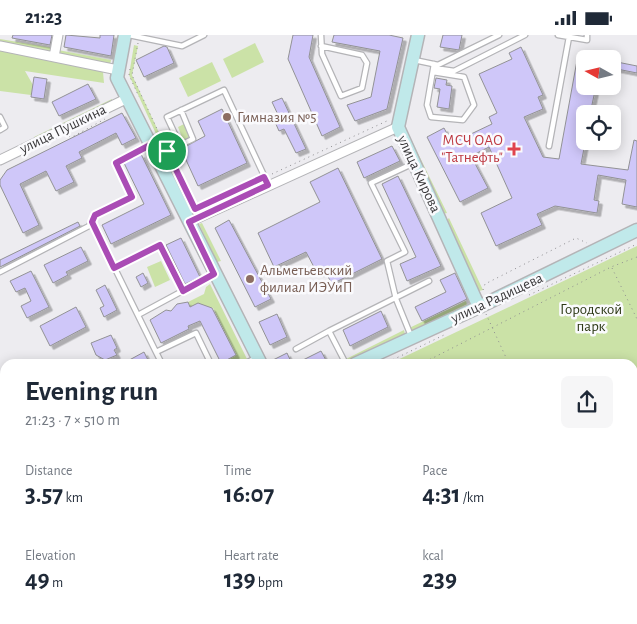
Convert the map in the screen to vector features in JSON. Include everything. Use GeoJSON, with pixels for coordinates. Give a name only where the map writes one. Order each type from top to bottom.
{"type":"FeatureCollection","features":[{"type":"Feature","properties":{"kind":"street"},"geometry":{"type":"LineString","coordinates":[[54,57],[58,35]]}},
{"type":"Feature","properties":{"kind":"street"},"geometry":{"type":"LineString","coordinates":[[125,35],[117,78],[150,145],[162,154],[214,274],[258,359]]}},
{"type":"Feature","properties":{"kind":"street","name":"улица Кирова"},"geometry":{"type":"LineString","coordinates":[[418,35],[395,123],[483,309]]}},
{"type":"Feature","properties":{"kind":"street"},"geometry":{"type":"LineString","coordinates":[[0,46],[118,69]]}},
{"type":"Feature","properties":{"kind":"street","name":"улица Пушкина"},"geometry":{"type":"LineString","coordinates":[[0,160],[126,99]]}},
{"type":"Feature","properties":{"kind":"street"},"geometry":{"type":"LineString","coordinates":[[190,216],[395,123]]}},
{"type":"Feature","properties":{"kind":"street","name":"улица Радищева"},"geometry":{"type":"LineString","coordinates":[[366,359],[412,337],[483,309],[637,230]]}},
{"type":"Feature","properties":{"kind":"lane"},"geometry":{"type":"LineString","coordinates":[[129,35],[182,46],[204,35]]}},
{"type":"Feature","properties":{"kind":"lane"},"geometry":{"type":"LineString","coordinates":[[321,35],[321,46],[322,54],[340,95],[362,88],[367,63],[362,55],[321,46]]}},
{"type":"Feature","properties":{"kind":"lane"},"geometry":{"type":"LineString","coordinates":[[413,60],[434,68],[464,77],[474,105],[463,121],[431,117],[427,105],[434,68],[498,35]]}},
{"type":"Feature","properties":{"kind":"lane"},"geometry":{"type":"LineString","coordinates":[[434,68],[454,71],[525,35]]}},
{"type":"Feature","properties":{"kind":"lane"},"geometry":{"type":"LineString","coordinates":[[558,35],[586,40],[587,35]]}},
{"type":"Feature","properties":{"kind":"lane"},"geometry":{"type":"LineString","coordinates":[[548,146],[569,37]]}},
{"type":"Feature","properties":{"kind":"lane"},"geometry":{"type":"LineString","coordinates":[[180,145],[167,117],[224,90],[266,181]]}},
{"type":"Feature","properties":{"kind":"lane"},"geometry":{"type":"LineString","coordinates":[[162,154],[194,139],[181,110]]}},
{"type":"Feature","properties":{"kind":"lane"},"geometry":{"type":"LineString","coordinates":[[0,117],[5,127],[0,130]]}},
{"type":"Feature","properties":{"kind":"lane"},"geometry":{"type":"LineString","coordinates":[[0,273],[89,226],[95,215],[132,197],[116,163],[150,145]]}},
{"type":"Feature","properties":{"kind":"lane"},"geometry":{"type":"LineString","coordinates":[[412,337],[396,299],[387,261],[405,252],[371,183],[415,163]]}},
{"type":"Feature","properties":{"kind":"lane"},"geometry":{"type":"LineString","coordinates":[[92,222],[160,359]]}},
{"type":"Feature","properties":{"kind":"lane"},"geometry":{"type":"LineString","coordinates":[[114,268],[160,245],[183,291]]}},
{"type":"Feature","properties":{"kind":"lane"},"geometry":{"type":"LineString","coordinates":[[138,315],[214,274]]}},
{"type":"Feature","properties":{"kind":"lane"},"geometry":{"type":"LineString","coordinates":[[296,349],[429,281]]}},
{"type":"Feature","properties":{"kind":"lane"},"geometry":{"type":"LineString","coordinates":[[329,331],[343,359]]}},
{"type":"Feature","properties":{"kind":"lane"},"geometry":{"type":"LineString","coordinates":[[156,352],[196,333],[209,359]]}},
{"type":"Feature","properties":{"kind":"path"},"geometry":{"type":"LineString","coordinates":[[139,37],[132,75],[162,154],[186,191]]}},
{"type":"Feature","properties":{"kind":"path"},"geometry":{"type":"LineString","coordinates":[[190,216],[194,208],[266,181],[395,123]]}},
{"type":"Feature","properties":{"kind":"path"},"geometry":{"type":"LineString","coordinates":[[484,290],[485,284],[576,238],[594,247]]}},
{"type":"Feature","properties":{"kind":"path"},"geometry":{"type":"LineString","coordinates":[[430,359],[612,267],[637,257]]}},
{"type":"Feature","properties":{"kind":"path"},"geometry":{"type":"LineString","coordinates":[[612,267],[637,319]]}},
{"type":"Feature","properties":{"kind":"path"},"geometry":{"type":"LineString","coordinates":[[483,309],[507,359]]}},
{"type":"Feature","properties":{"kind":"green space"},"geometry":{"type":"Polygon","coordinates":[[[0,39],[53,48],[52,54],[0,44],[0,39]]]}},
{"type":"Feature","properties":{"kind":"green space"},"geometry":{"type":"Polygon","coordinates":[[[255,43],[264,62],[232,78],[223,59],[255,43]]]}},
{"type":"Feature","properties":{"kind":"green space"},"geometry":{"type":"Polygon","coordinates":[[[134,45],[138,46],[132,75],[194,207],[190,208],[129,75],[134,45]]]}},
{"type":"Feature","properties":{"kind":"green space"},"geometry":{"type":"Polygon","coordinates":[[[0,47],[106,69],[109,73],[103,72],[104,83],[25,71],[33,85],[31,95],[0,91],[0,47]]]}},
{"type":"Feature","properties":{"kind":"green space"},"geometry":{"type":"Polygon","coordinates":[[[58,50],[111,60],[110,65],[57,54],[58,50]]]}},
{"type":"Feature","properties":{"kind":"green space"},"geometry":{"type":"Polygon","coordinates":[[[212,62],[221,81],[188,97],[179,78],[212,62]]]}},
{"type":"Feature","properties":{"kind":"green space"},"geometry":{"type":"Polygon","coordinates":[[[112,99],[112,103],[36,141],[34,137],[112,99]]]}},
{"type":"Feature","properties":{"kind":"green space"},"geometry":{"type":"Polygon","coordinates":[[[184,124],[190,137],[186,140],[183,140],[178,127],[184,124]]]}},
{"type":"Feature","properties":{"kind":"green space"},"geometry":{"type":"Polygon","coordinates":[[[409,139],[411,139],[447,213],[443,214],[409,139]]]}},
{"type":"Feature","properties":{"kind":"green space"},"geometry":{"type":"Polygon","coordinates":[[[449,218],[483,290],[479,291],[446,221],[449,218]]]}},
{"type":"Feature","properties":{"kind":"green space"},"geometry":{"type":"Polygon","coordinates":[[[202,223],[221,261],[217,262],[199,224],[202,223]]]}},
{"type":"Feature","properties":{"kind":"green space","name":"Городской парк"},"geometry":{"type":"Polygon","coordinates":[[[637,246],[637,359],[400,359],[637,246]]]}},
{"type":"Feature","properties":{"kind":"green space"},"geometry":{"type":"Polygon","coordinates":[[[161,261],[170,280],[155,287],[147,267],[161,261]]]}},
{"type":"Feature","properties":{"kind":"green space"},"geometry":{"type":"Polygon","coordinates":[[[210,284],[247,359],[228,359],[236,355],[213,308],[198,304],[190,307],[188,302],[204,294],[206,287],[210,284]]]}},
{"type":"Feature","properties":{"kind":"green space"},"geometry":{"type":"Polygon","coordinates":[[[466,301],[467,305],[410,332],[407,329],[466,301]]]}},
{"type":"Feature","properties":{"kind":"green space"},"geometry":{"type":"Polygon","coordinates":[[[404,330],[405,334],[352,359],[346,359],[404,330]]]}},
{"type":"Feature","properties":{"kind":"building"},"geometry":{"type":"Polygon","coordinates":[[[13,35],[52,35],[50,45],[12,38],[13,35]]]}},
{"type":"Feature","properties":{"kind":"building"},"geometry":{"type":"Polygon","coordinates":[[[66,35],[100,38],[100,35],[114,35],[111,56],[64,47],[66,35]]]}},
{"type":"Feature","properties":{"kind":"building"},"geometry":{"type":"Polygon","coordinates":[[[293,35],[313,35],[309,57],[340,127],[322,136],[288,59],[293,35]]]}},
{"type":"Feature","properties":{"kind":"building"},"geometry":{"type":"Polygon","coordinates":[[[334,35],[389,35],[403,38],[387,109],[355,121],[347,105],[371,97],[380,51],[332,42],[334,35]]]}},
{"type":"Feature","properties":{"kind":"building"},"geometry":{"type":"Polygon","coordinates":[[[443,35],[462,35],[459,50],[440,47],[443,35]]]}},
{"type":"Feature","properties":{"kind":"building"},"geometry":{"type":"Polygon","coordinates":[[[164,46],[167,47],[174,63],[144,77],[136,60],[164,46]]]}},
{"type":"Feature","properties":{"kind":"building","name":"МСЧ ОАО \"Татнефть\""},"geometry":{"type":"Polygon","coordinates":[[[521,47],[543,95],[538,97],[543,109],[524,117],[543,157],[559,159],[576,66],[576,95],[594,95],[592,105],[576,105],[576,150],[584,150],[581,164],[628,170],[634,140],[637,141],[637,207],[622,204],[626,180],[598,175],[594,200],[599,201],[597,213],[555,206],[537,214],[542,225],[496,246],[481,213],[512,198],[489,147],[471,156],[488,188],[460,202],[427,137],[444,128],[452,143],[492,124],[489,117],[497,113],[479,74],[512,59],[509,53],[521,47]]]}},
{"type":"Feature","properties":{"kind":"building"},"geometry":{"type":"Polygon","coordinates":[[[621,63],[637,66],[637,73],[621,70],[621,63]]]}},
{"type":"Feature","properties":{"kind":"building"},"geometry":{"type":"Polygon","coordinates":[[[34,77],[47,79],[44,99],[31,97],[34,77]]]}},
{"type":"Feature","properties":{"kind":"building"},"geometry":{"type":"Polygon","coordinates":[[[436,78],[447,80],[446,85],[452,86],[449,109],[437,107],[440,89],[434,88],[436,78]]]}},
{"type":"Feature","properties":{"kind":"building"},"geometry":{"type":"Polygon","coordinates":[[[88,84],[96,99],[59,116],[52,102],[88,84]]]}},
{"type":"Feature","properties":{"kind":"building"},"geometry":{"type":"Polygon","coordinates":[[[282,98],[306,149],[296,153],[284,129],[279,131],[275,122],[280,119],[272,102],[282,98]]]}},
{"type":"Feature","properties":{"kind":"building"},"geometry":{"type":"Polygon","coordinates":[[[222,109],[247,163],[198,186],[181,149],[205,136],[198,121],[222,109]]]}},
{"type":"Feature","properties":{"kind":"building"},"geometry":{"type":"Polygon","coordinates":[[[122,113],[136,138],[122,145],[116,133],[79,152],[82,158],[66,166],[74,182],[56,191],[46,171],[20,184],[39,225],[23,233],[0,185],[0,180],[7,170],[122,113]]]}},
{"type":"Feature","properties":{"kind":"building"},"geometry":{"type":"Polygon","coordinates":[[[392,146],[400,161],[364,178],[357,162],[392,146]]]}},
{"type":"Feature","properties":{"kind":"building"},"geometry":{"type":"Polygon","coordinates":[[[141,154],[171,215],[111,244],[102,225],[144,204],[124,163],[141,154]]]}},
{"type":"Feature","properties":{"kind":"building"},"geometry":{"type":"Polygon","coordinates":[[[338,168],[382,259],[332,284],[325,271],[320,273],[317,267],[315,269],[306,252],[274,267],[258,233],[320,202],[310,182],[338,168]]]}},
{"type":"Feature","properties":{"kind":"building"},"geometry":{"type":"Polygon","coordinates":[[[398,176],[441,266],[407,281],[400,264],[416,257],[382,184],[398,176]]]}},
{"type":"Feature","properties":{"kind":"building","name":"Альметьевский филиал ИЭУиП"},"geometry":{"type":"Polygon","coordinates":[[[229,220],[271,299],[255,307],[215,228],[229,220]]]}},
{"type":"Feature","properties":{"kind":"building"},"geometry":{"type":"Polygon","coordinates":[[[78,222],[80,226],[0,267],[0,260],[78,222]]]}},
{"type":"Feature","properties":{"kind":"building"},"geometry":{"type":"Polygon","coordinates":[[[181,238],[200,277],[185,284],[166,245],[181,238]]]}},
{"type":"Feature","properties":{"kind":"building"},"geometry":{"type":"Polygon","coordinates":[[[81,247],[88,261],[66,272],[68,275],[53,283],[44,265],[81,247]]]}},
{"type":"Feature","properties":{"kind":"building"},"geometry":{"type":"Polygon","coordinates":[[[31,271],[49,307],[27,318],[21,306],[31,301],[25,288],[16,292],[10,281],[31,271]]]}},
{"type":"Feature","properties":{"kind":"building"},"geometry":{"type":"Polygon","coordinates":[[[143,273],[148,283],[141,287],[136,277],[143,273]]]}},
{"type":"Feature","properties":{"kind":"building"},"geometry":{"type":"Polygon","coordinates":[[[455,273],[467,299],[422,321],[415,307],[446,292],[440,280],[455,273]]]}},
{"type":"Feature","properties":{"kind":"building"},"geometry":{"type":"Polygon","coordinates":[[[105,285],[117,310],[104,317],[100,308],[104,306],[96,290],[105,285]]]}},
{"type":"Feature","properties":{"kind":"building"},"geometry":{"type":"Polygon","coordinates":[[[188,302],[190,307],[198,303],[212,308],[236,355],[228,359],[219,359],[200,321],[188,326],[189,329],[161,343],[150,320],[166,310],[171,311],[177,304],[188,302]]]}},
{"type":"Feature","properties":{"kind":"building"},"geometry":{"type":"Polygon","coordinates":[[[76,307],[86,327],[50,346],[40,326],[76,307]]]}},
{"type":"Feature","properties":{"kind":"building"},"geometry":{"type":"Polygon","coordinates":[[[381,311],[388,327],[350,346],[343,330],[381,311]]]}},
{"type":"Feature","properties":{"kind":"building"},"geometry":{"type":"Polygon","coordinates":[[[277,314],[287,337],[270,345],[259,322],[277,314]]]}},
{"type":"Feature","properties":{"kind":"building"},"geometry":{"type":"Polygon","coordinates":[[[111,335],[117,348],[114,350],[117,355],[103,359],[96,355],[91,343],[111,335]]]}},
{"type":"Feature","properties":{"kind":"building"},"geometry":{"type":"Polygon","coordinates":[[[321,351],[325,359],[305,359],[321,351]]]}},
{"type":"Feature","properties":{"kind":"building"},"geometry":{"type":"Polygon","coordinates":[[[144,352],[148,359],[131,359],[144,352]]]}},
{"type":"Feature","properties":{"kind":"building"},"geometry":{"type":"Polygon","coordinates":[[[287,353],[290,359],[275,359],[287,353]]]}},
{"type":"Feature","properties":{"kind":"place","name":"Гимназия №5"},"geometry":{"type":"Point","coordinates":[227,117]}},
{"type":"Feature","properties":{"kind":"place","name":"МСЧ ОАО \"Татнефть\""},"geometry":{"type":"Point","coordinates":[514,149]}},
{"type":"Feature","properties":{"kind":"place","name":"Альметьевский филиал ИЭУиП"},"geometry":{"type":"Point","coordinates":[250,279]}},
{"type":"Feature","properties":{"kind":"route"},"geometry":{"type":"LineString","coordinates":[[150,145],[156,157],[167,151],[195,209],[264,177],[268,185],[189,222],[214,274],[183,291],[160,245],[114,268],[92,222],[95,215],[132,197],[116,163],[150,145]]}}]}
